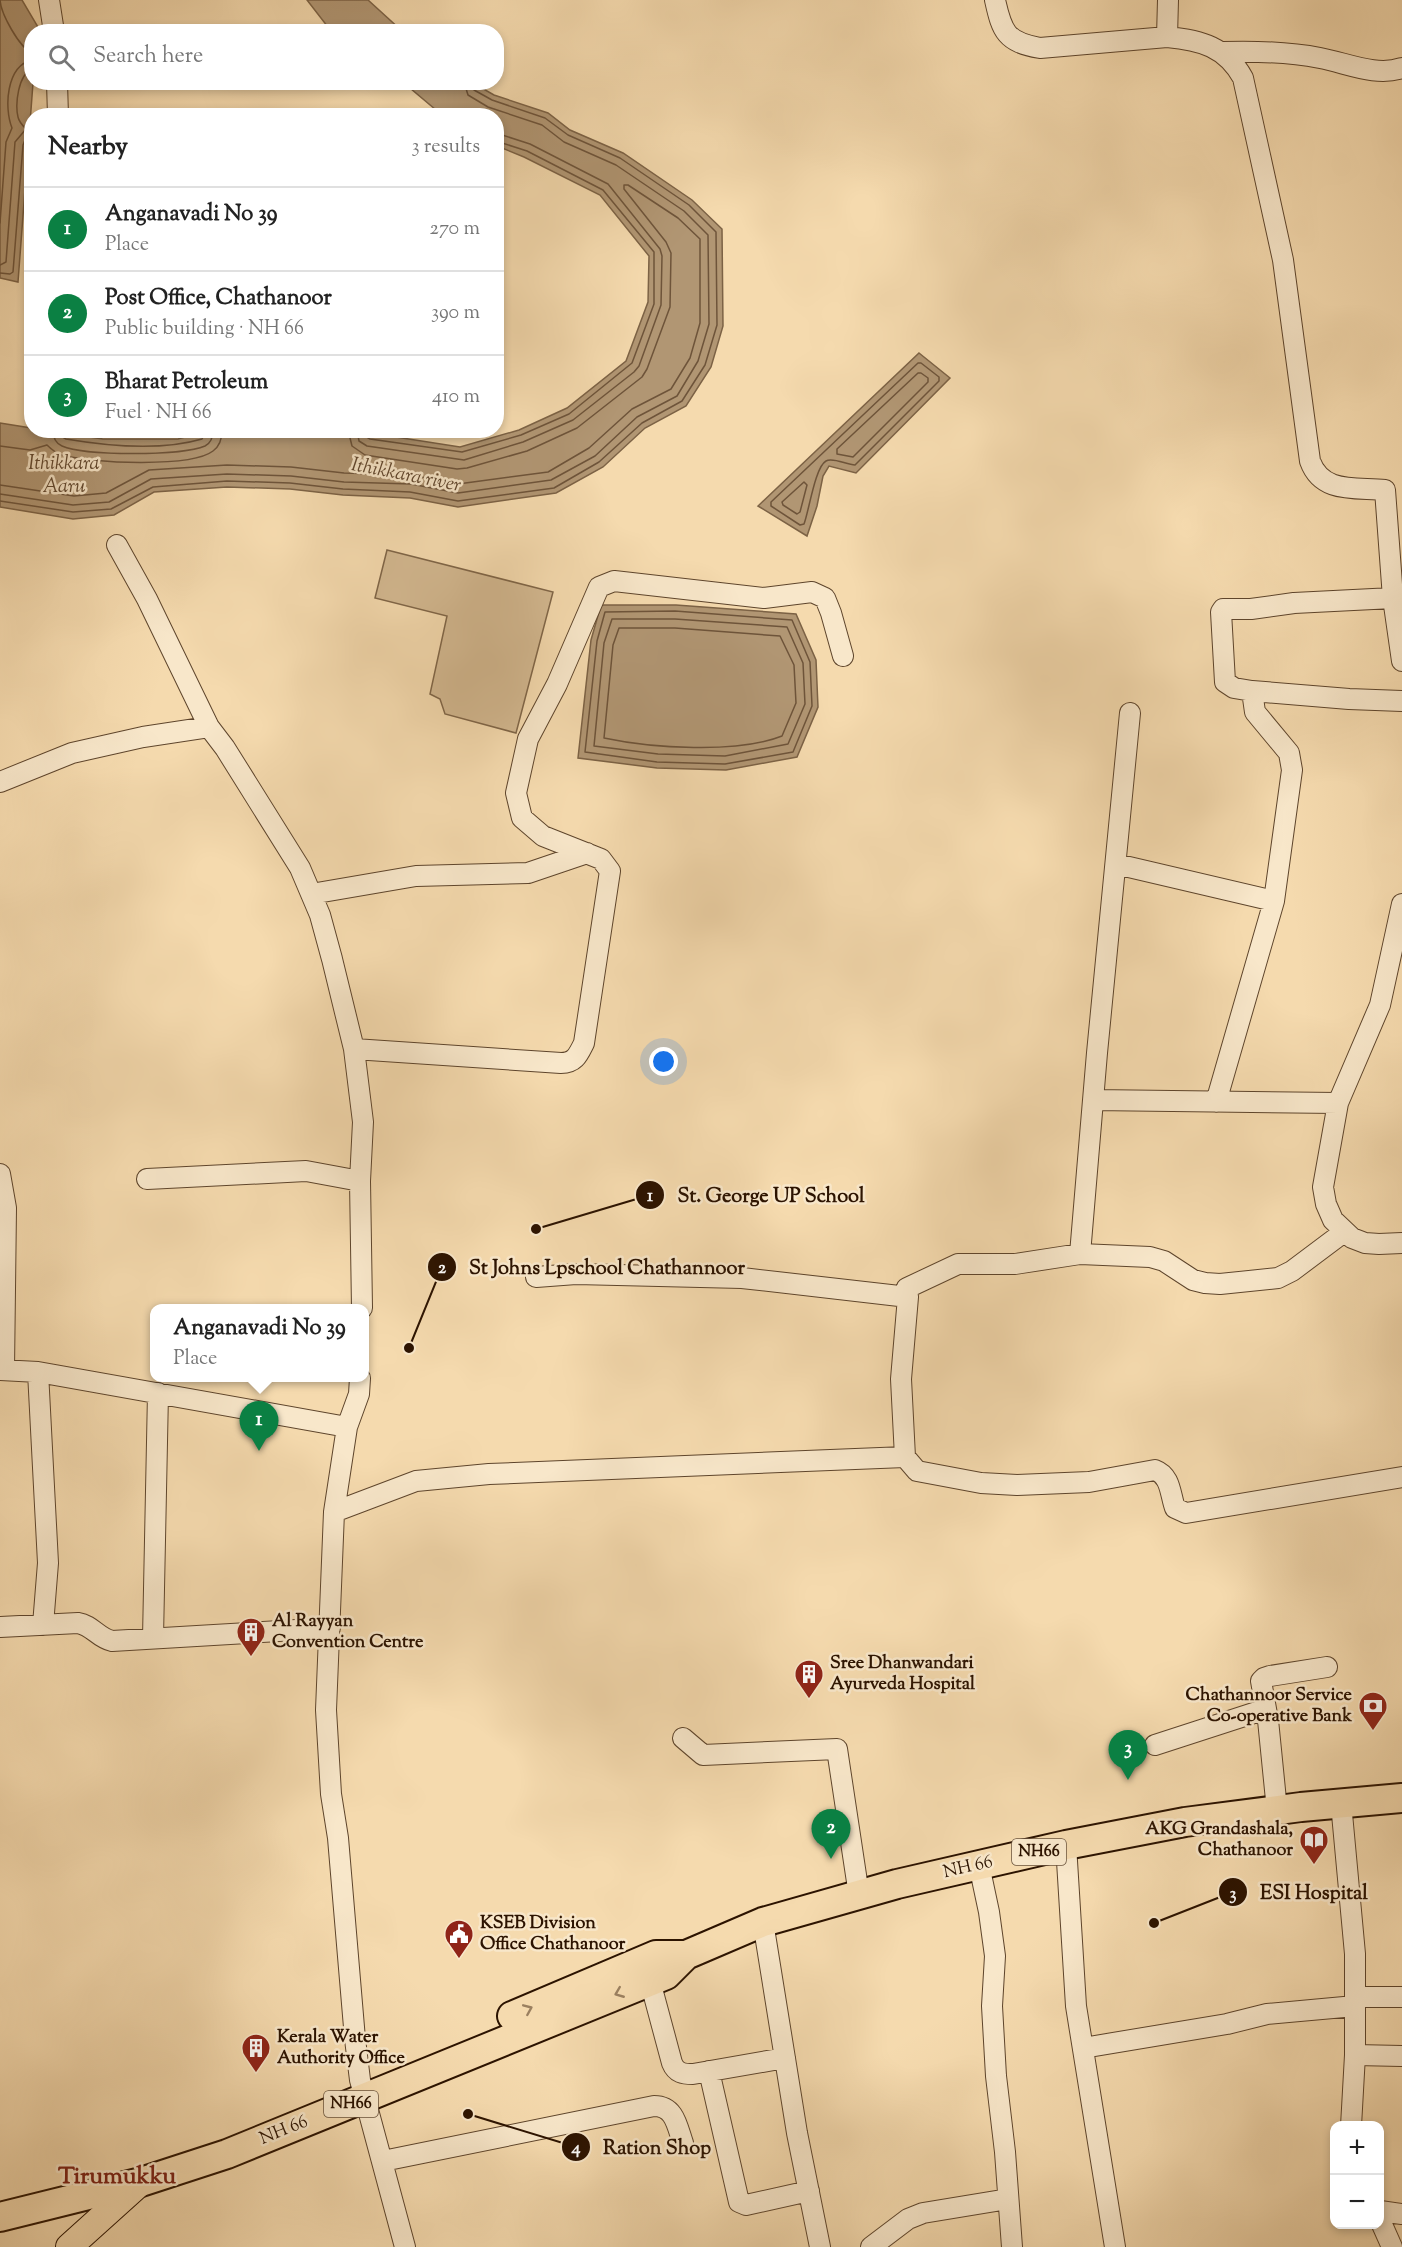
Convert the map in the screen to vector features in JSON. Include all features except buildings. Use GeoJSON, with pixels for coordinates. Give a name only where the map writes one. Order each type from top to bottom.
{"type":"FeatureCollection","features":[{"type":"Feature","properties":{"kind":"highway","name":"NH 66"},"geometry":{"type":"LineString","coordinates":[[0,2199],[183,2151],[363,2089],[666,1975],[686,1955],[762,1922],[859,1894],[1066,1845],[1185,1822],[1277,1810],[1402,1798]]}},
{"type":"Feature","properties":{"kind":"highway","name":"NH 66"},"geometry":{"type":"LineString","coordinates":[[0,2217],[141,2182],[227,2154],[656,1955],[686,1955]]}},
{"type":"Feature","properties":{"kind":"main road"},"geometry":{"type":"LineString","coordinates":[[75,2241],[141,2182]]}},
{"type":"Feature","properties":{"kind":"main road"},"geometry":{"type":"LineString","coordinates":[[75,2241],[85,2197]]}},
{"type":"Feature","properties":{"kind":"street"},"geometry":{"type":"LineString","coordinates":[[50,0],[53,24]]}},
{"type":"Feature","properties":{"kind":"street"},"geometry":{"type":"LineString","coordinates":[[995,0],[1000,20],[1009,38],[1021,45],[1040,48],[1167,36],[1186,39],[1223,52],[1285,53],[1380,71],[1402,68]]}},
{"type":"Feature","properties":{"kind":"street"},"geometry":{"type":"LineString","coordinates":[[1167,36],[1168,0]]}},
{"type":"Feature","properties":{"kind":"street"},"geometry":{"type":"LineString","coordinates":[[1223,52],[1235,63],[1243,78],[1283,260],[1313,468],[1317,475],[1330,485],[1393,489],[1393,598],[1402,661]]}},
{"type":"Feature","properties":{"kind":"street"},"geometry":{"type":"LineString","coordinates":[[57,90],[58,108]]}},
{"type":"Feature","properties":{"kind":"street"},"geometry":{"type":"LineString","coordinates":[[117,545],[147,599],[209,727],[225,748],[300,868],[320,915],[354,1049],[363,1122],[360,1180],[362,1304]]}},
{"type":"Feature","properties":{"kind":"street"},"geometry":{"type":"LineString","coordinates":[[354,1049],[561,1063],[574,1060],[584,1043],[610,878],[608,865],[587,853],[543,836],[528,824],[519,811],[516,793],[528,740],[557,684],[598,587],[614,581],[764,598],[812,592],[825,598],[843,656]]}},
{"type":"Feature","properties":{"kind":"street"},"geometry":{"type":"LineString","coordinates":[[1393,598],[1294,603],[1251,609],[1223,609],[1221,615],[1224,676],[1229,686],[1252,691],[1402,701]]}},
{"type":"Feature","properties":{"kind":"street"},"geometry":{"type":"LineString","coordinates":[[1216,1102],[1274,901],[1292,770],[1291,761],[1284,747],[1255,712],[1252,691]]}},
{"type":"Feature","properties":{"kind":"street"},"geometry":{"type":"LineString","coordinates":[[1080,1254],[1130,713]]}},
{"type":"Feature","properties":{"kind":"street"},"geometry":{"type":"LineString","coordinates":[[0,782],[72,753],[143,737],[209,727]]}},
{"type":"Feature","properties":{"kind":"street"},"geometry":{"type":"LineString","coordinates":[[311,894],[416,876],[528,873],[587,853]]}},
{"type":"Feature","properties":{"kind":"street"},"geometry":{"type":"LineString","coordinates":[[1116,864],[1274,901]]}},
{"type":"Feature","properties":{"kind":"street"},"geometry":{"type":"LineString","coordinates":[[1402,904],[1380,1005],[1338,1103],[1323,1186],[1328,1210],[1333,1220],[1352,1238],[1365,1243],[1402,1243]]}},
{"type":"Feature","properties":{"kind":"street"},"geometry":{"type":"LineString","coordinates":[[1093,1100],[1338,1103]]}},
{"type":"Feature","properties":{"kind":"street"},"geometry":{"type":"LineString","coordinates":[[147,1179],[306,1171],[360,1180]]}},
{"type":"Feature","properties":{"kind":"street"},"geometry":{"type":"LineString","coordinates":[[0,1174],[6,1208],[2,1370],[38,1372],[347,1427]]}},
{"type":"Feature","properties":{"kind":"street"},"geometry":{"type":"LineString","coordinates":[[1344,1232],[1292,1272],[1278,1278],[1220,1284],[1192,1280],[1164,1261],[1150,1257],[1080,1254],[1015,1264],[958,1264],[907,1288],[901,1378],[905,1457],[917,1471],[981,1483],[1017,1485],[1089,1482],[1155,1470],[1167,1479],[1175,1508],[1186,1513],[1402,1477]]}},
{"type":"Feature","properties":{"kind":"street"},"geometry":{"type":"LineString","coordinates":[[536,1277],[576,1275],[742,1278],[908,1297]]}},
{"type":"Feature","properties":{"kind":"street"},"geometry":{"type":"LineString","coordinates":[[38,1372],[48,1563],[43,1625]]}},
{"type":"Feature","properties":{"kind":"street"},"geometry":{"type":"LineString","coordinates":[[360,1382],[359,1394],[347,1427],[334,1512],[326,1710],[331,1794],[338,1838],[355,2039],[363,2089],[405,2247]]}},
{"type":"Feature","properties":{"kind":"street"},"geometry":{"type":"LineString","coordinates":[[153,1638],[158,1393]]}},
{"type":"Feature","properties":{"kind":"street"},"geometry":{"type":"LineString","coordinates":[[334,1512],[423,1480],[489,1474],[905,1457]]}},
{"type":"Feature","properties":{"kind":"street"},"geometry":{"type":"LineString","coordinates":[[0,1627],[85,1624],[105,1640],[112,1641],[330,1628]]}},
{"type":"Feature","properties":{"kind":"street"},"geometry":{"type":"LineString","coordinates":[[1277,1810],[1261,1681],[1264,1678],[1327,1667]]}},
{"type":"Feature","properties":{"kind":"street"},"geometry":{"type":"LineString","coordinates":[[1155,1745],[1266,1709]]}},
{"type":"Feature","properties":{"kind":"street"},"geometry":{"type":"LineString","coordinates":[[684,1738],[703,1755],[837,1749],[859,1894]]}},
{"type":"Feature","properties":{"kind":"street"},"geometry":{"type":"LineString","coordinates":[[1341,1803],[1355,1953],[1355,2055],[1351,2121]]}},
{"type":"Feature","properties":{"kind":"street"},"geometry":{"type":"LineString","coordinates":[[1066,1845],[1076,2006],[1114,2247]]}},
{"type":"Feature","properties":{"kind":"street"},"geometry":{"type":"LineString","coordinates":[[979,1865],[995,1956],[992,2006],[996,2076],[1012,2247]]}},
{"type":"Feature","properties":{"kind":"street"},"geometry":{"type":"LineString","coordinates":[[762,1922],[820,2247]]}},
{"type":"Feature","properties":{"kind":"street"},"geometry":{"type":"LineString","coordinates":[[650,1981],[674,2067],[683,2074],[785,2058]]}},
{"type":"Feature","properties":{"kind":"street"},"geometry":{"type":"LineString","coordinates":[[1083,2048],[1227,2024],[1267,2014],[1355,2001],[1402,1997]]}},
{"type":"Feature","properties":{"kind":"street"},"geometry":{"type":"LineString","coordinates":[[1355,2055],[1402,2056]]}},
{"type":"Feature","properties":{"kind":"street"},"geometry":{"type":"LineString","coordinates":[[709,2071],[739,2202],[746,2205],[809,2190]]}},
{"type":"Feature","properties":{"kind":"street"},"geometry":{"type":"LineString","coordinates":[[383,2161],[654,2106],[665,2107],[670,2111],[682,2143]]}},
{"type":"Feature","properties":{"kind":"street"},"geometry":{"type":"LineString","coordinates":[[871,2247],[908,2219],[923,2213],[1008,2199]]}},
{"type":"Feature","properties":{"kind":"street"},"geometry":{"type":"LineString","coordinates":[[1384,2212],[1402,2214]]}},
{"type":"Feature","properties":{"kind":"street"},"geometry":{"type":"LineString","coordinates":[[1384,2229],[1392,2247]]}},
{"type":"Feature","properties":{"kind":"shaded area"},"geometry":{"type":"Polygon","coordinates":[[[387,550],[553,592],[516,733],[445,714],[440,699],[430,694],[447,616],[375,598],[387,550]]]}},
{"type":"Feature","properties":{"kind":"water"},"geometry":{"type":"Polygon","coordinates":[[[0,0],[22,0],[36,24],[24,24],[24,90],[32,90],[31,108],[24,108],[24,202],[18,282],[0,278],[0,0]]]}},
{"type":"Feature","properties":{"kind":"water"},"geometry":{"type":"Polygon","coordinates":[[[307,0],[368,0],[394,24],[326,24],[307,0]]]}},
{"type":"Feature","properties":{"kind":"water","name":"Ithikkara Aaru"},"geometry":{"type":"Polygon","coordinates":[[[412,90],[485,90],[548,113],[570,130],[623,153],[692,200],[722,229],[723,326],[711,367],[686,406],[645,428],[603,467],[556,493],[458,507],[410,498],[227,487],[154,492],[114,515],[73,519],[0,507],[0,423],[24,427],[24,438],[402,438],[460,447],[491,438],[504,438],[504,434],[567,408],[626,361],[648,302],[649,256],[600,195],[504,149],[504,108],[434,108],[412,90]]]}},
{"type":"Feature","properties":{"kind":"water"},"geometry":{"type":"Polygon","coordinates":[[[919,353],[950,378],[856,473],[829,466],[823,476],[817,506],[807,536],[758,506],[919,353]]]}},
{"type":"Feature","properties":{"kind":"water"},"geometry":{"type":"Polygon","coordinates":[[[601,605],[676,605],[796,614],[816,660],[818,707],[797,757],[726,770],[657,768],[578,758],[591,640],[601,605]]]}},
{"type":"Feature","properties":{"kind":"place","name":"St. George UP School"},"geometry":{"type":"Point","coordinates":[536,1229]}},
{"type":"Feature","properties":{"kind":"place","name":"St Johns Lpschool Chathannoor"},"geometry":{"type":"Point","coordinates":[409,1348]}},
{"type":"Feature","properties":{"kind":"place","name":"Anganavadi No 39"},"geometry":{"type":"Point","coordinates":[259,1451]}},
{"type":"Feature","properties":{"kind":"place","name":"Al Rayyan Convention Centre"},"geometry":{"type":"Point","coordinates":[251,1658]}},
{"type":"Feature","properties":{"kind":"place","name":"Sree Dhanwandari Ayurveda Hospital"},"geometry":{"type":"Point","coordinates":[809,1700]}},
{"type":"Feature","properties":{"kind":"place","name":"Chathannoor Service Co-operative Bank"},"geometry":{"type":"Point","coordinates":[1373,1732]}},
{"type":"Feature","properties":{"kind":"place","name":"Bharat Petroleum"},"geometry":{"type":"Point","coordinates":[1128,1780]}},
{"type":"Feature","properties":{"kind":"place","name":"Post Office, Chathanoor"},"geometry":{"type":"Point","coordinates":[831,1859]}},
{"type":"Feature","properties":{"kind":"place","name":"AKG Grandashala, Chathanoor"},"geometry":{"type":"Point","coordinates":[1314,1866]}},
{"type":"Feature","properties":{"kind":"place","name":"ESI Hospital"},"geometry":{"type":"Point","coordinates":[1154,1923]}},
{"type":"Feature","properties":{"kind":"place","name":"KSEB Division Office Chathanoor"},"geometry":{"type":"Point","coordinates":[459,1960]}},
{"type":"Feature","properties":{"kind":"place","name":"Kerala Water Authority Office"},"geometry":{"type":"Point","coordinates":[256,2074]}},
{"type":"Feature","properties":{"kind":"place","name":"Ration Shop"},"geometry":{"type":"Point","coordinates":[468,2114]}},
{"type":"Feature","properties":{"kind":"district","name":"Tirumukku"},"geometry":{"type":"Point","coordinates":[117,2177]}},
{"type":"Feature","properties":{"kind":"water label","name":"Ithikkara river"},"geometry":{"type":"Point","coordinates":[406,476]}}]}
